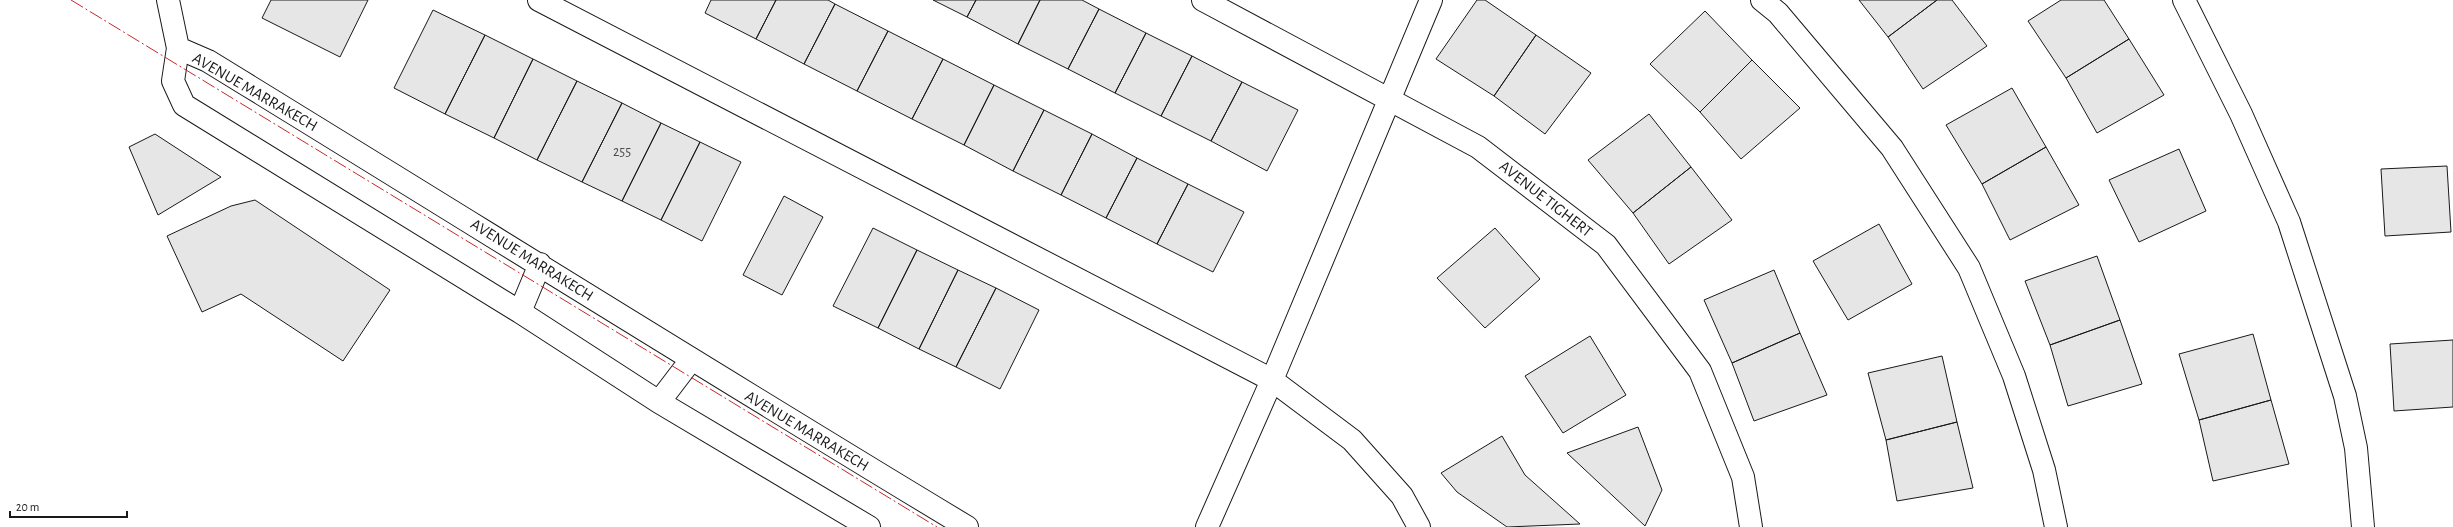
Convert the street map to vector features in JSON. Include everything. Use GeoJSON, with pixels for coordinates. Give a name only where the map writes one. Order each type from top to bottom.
{"type":"FeatureCollection","features":[{"type":"Feature","properties":{"kind":"street"},"geometry":{"type":"LineString","coordinates":[[168,0],[178,48]]}},
{"type":"Feature","properties":{"kind":"street"},"geometry":{"type":"LineString","coordinates":[[539,0],[1272,380],[1352,440],[1402,496],[1419,527]]}},
{"type":"Feature","properties":{"kind":"street","name":"AVENUE TIGHERT"},"geometry":{"type":"LineString","coordinates":[[1203,0],[1391,99],[1478,147],[1606,245],[1700,371],[1743,477],[1751,527]]}},
{"type":"Feature","properties":{"kind":"street"},"geometry":{"type":"LineString","coordinates":[[1207,527],[1272,380],[1391,99],[1431,0]]}},
{"type":"Feature","properties":{"kind":"street"},"geometry":{"type":"LineString","coordinates":[[1762,0],[1778,13],[1892,148],[1969,268],[2014,376],[2044,470],[2056,527]]}},
{"type":"Feature","properties":{"kind":"street"},"geometry":{"type":"LineString","coordinates":[[2184,0],[2241,114],[2289,222],[2345,396],[2356,448],[2363,527]]}},
{"type":"Feature","properties":{"kind":"street","name":"AVENUE MARRAKECH"},"geometry":{"type":"LineString","coordinates":[[870,527],[659,402],[520,312],[184,104],[174,81],[178,48],[208,61],[540,264],[691,360],[967,527]]}},
{"type":"Feature","properties":{"kind":"street"},"geometry":{"type":"LineString","coordinates":[[520,312],[540,264]]}},
{"type":"Feature","properties":{"kind":"street"},"geometry":{"type":"LineString","coordinates":[[659,402],[691,360]]}},
{"type":"Feature","properties":{"kind":"building"},"geometry":{"type":"Polygon","coordinates":[[[271,0],[368,0],[340,57],[262,18],[271,0]]]}},
{"type":"Feature","properties":{"kind":"building"},"geometry":{"type":"Polygon","coordinates":[[[711,0],[776,0],[756,39],[705,13],[711,0]]]}},
{"type":"Feature","properties":{"kind":"building"},"geometry":{"type":"Polygon","coordinates":[[[776,0],[828,0],[835,4],[804,64],[756,39],[776,0]]]}},
{"type":"Feature","properties":{"kind":"building"},"geometry":{"type":"Polygon","coordinates":[[[933,0],[976,0],[967,17],[933,0]]]}},
{"type":"Feature","properties":{"kind":"building"},"geometry":{"type":"Polygon","coordinates":[[[976,0],[1040,0],[1018,44],[967,17],[976,0]]]}},
{"type":"Feature","properties":{"kind":"building"},"geometry":{"type":"Polygon","coordinates":[[[1040,0],[1082,0],[1099,9],[1068,69],[1018,44],[1040,0]]]}},
{"type":"Feature","properties":{"kind":"building"},"geometry":{"type":"Polygon","coordinates":[[[1477,0],[1485,0],[1536,35],[1494,96],[1436,59],[1477,0]]]}},
{"type":"Feature","properties":{"kind":"building"},"geometry":{"type":"Polygon","coordinates":[[[1859,0],[1937,0],[1888,37],[1859,0]]]}},
{"type":"Feature","properties":{"kind":"building"},"geometry":{"type":"Polygon","coordinates":[[[1937,0],[1952,0],[1987,46],[1923,89],[1888,37],[1937,0]]]}},
{"type":"Feature","properties":{"kind":"building"},"geometry":{"type":"Polygon","coordinates":[[[2061,0],[2104,0],[2129,39],[2066,78],[2028,21],[2061,0]]]}},
{"type":"Feature","properties":{"kind":"building"},"geometry":{"type":"Polygon","coordinates":[[[835,4],[888,31],[857,91],[804,64],[835,4]]]}},
{"type":"Feature","properties":{"kind":"building"},"geometry":{"type":"Polygon","coordinates":[[[1099,9],[1146,33],[1115,93],[1068,69],[1099,9]]]}},
{"type":"Feature","properties":{"kind":"building"},"geometry":{"type":"Polygon","coordinates":[[[433,10],[485,35],[445,114],[394,88],[433,10]]]}},
{"type":"Feature","properties":{"kind":"building"},"geometry":{"type":"Polygon","coordinates":[[[1705,11],[1752,60],[1700,112],[1650,64],[1705,11]]]}},
{"type":"Feature","properties":{"kind":"building"},"geometry":{"type":"Polygon","coordinates":[[[888,31],[943,59],[912,119],[857,91],[888,31]]]}},
{"type":"Feature","properties":{"kind":"building"},"geometry":{"type":"Polygon","coordinates":[[[1146,33],[1192,56],[1161,116],[1115,93],[1146,33]]]}},
{"type":"Feature","properties":{"kind":"building"},"geometry":{"type":"Polygon","coordinates":[[[485,35],[533,59],[494,138],[445,114],[485,35]]]}},
{"type":"Feature","properties":{"kind":"building"},"geometry":{"type":"Polygon","coordinates":[[[1536,35],[1591,73],[1545,134],[1494,96],[1536,35]]]}},
{"type":"Feature","properties":{"kind":"building"},"geometry":{"type":"Polygon","coordinates":[[[2129,39],[2164,95],[2097,133],[2066,78],[2129,39]]]}},
{"type":"Feature","properties":{"kind":"building"},"geometry":{"type":"Polygon","coordinates":[[[1192,56],[1242,82],[1211,141],[1161,116],[1192,56]]]}},
{"type":"Feature","properties":{"kind":"building"},"geometry":{"type":"Polygon","coordinates":[[[533,59],[577,81],[537,160],[494,138],[533,59]]]}},
{"type":"Feature","properties":{"kind":"building"},"geometry":{"type":"Polygon","coordinates":[[[943,59],[994,85],[964,145],[912,119],[943,59]]]}},
{"type":"Feature","properties":{"kind":"building"},"geometry":{"type":"Polygon","coordinates":[[[1752,60],[1800,108],[1741,159],[1700,112],[1752,60]]]}},
{"type":"Feature","properties":{"kind":"building"},"geometry":{"type":"Polygon","coordinates":[[[577,81],[622,103],[582,182],[537,160],[577,81]]]}},
{"type":"Feature","properties":{"kind":"building"},"geometry":{"type":"Polygon","coordinates":[[[1242,82],[1298,110],[1267,171],[1211,141],[1242,82]]]}},
{"type":"Feature","properties":{"kind":"building"},"geometry":{"type":"Polygon","coordinates":[[[994,85],[1044,110],[1013,171],[964,145],[994,85]]]}},
{"type":"Feature","properties":{"kind":"building"},"geometry":{"type":"Polygon","coordinates":[[[2012,88],[2046,147],[1982,184],[1946,125],[2012,88]]]}},
{"type":"Feature","properties":{"kind":"building"},"geometry":{"type":"Polygon","coordinates":[[[622,103],[661,123],[622,201],[582,182],[622,103]]]}},
{"type":"Feature","properties":{"kind":"building"},"geometry":{"type":"Polygon","coordinates":[[[1044,110],[1092,134],[1061,195],[1013,171],[1044,110]]]}},
{"type":"Feature","properties":{"kind":"building"},"geometry":{"type":"Polygon","coordinates":[[[1649,114],[1691,167],[1633,213],[1588,160],[1649,114]]]}},
{"type":"Feature","properties":{"kind":"building"},"geometry":{"type":"Polygon","coordinates":[[[661,123],[700,142],[661,220],[622,201],[661,123]]]}},
{"type":"Feature","properties":{"kind":"building"},"geometry":{"type":"Polygon","coordinates":[[[155,134],[221,177],[158,215],[129,147],[155,134]]]}},
{"type":"Feature","properties":{"kind":"building"},"geometry":{"type":"Polygon","coordinates":[[[1092,134],[1137,158],[1106,218],[1061,195],[1092,134]]]}},
{"type":"Feature","properties":{"kind":"building"},"geometry":{"type":"Polygon","coordinates":[[[700,142],[741,162],[702,241],[661,220],[700,142]]]}},
{"type":"Feature","properties":{"kind":"building"},"geometry":{"type":"Polygon","coordinates":[[[2046,147],[2079,205],[2010,240],[1982,184],[2046,147]]]}},
{"type":"Feature","properties":{"kind":"building"},"geometry":{"type":"Polygon","coordinates":[[[2179,149],[2206,211],[2139,242],[2109,180],[2179,149]]]}},
{"type":"Feature","properties":{"kind":"building"},"geometry":{"type":"Polygon","coordinates":[[[1137,158],[1188,184],[1157,244],[1106,218],[1137,158]]]}},
{"type":"Feature","properties":{"kind":"building"},"geometry":{"type":"Polygon","coordinates":[[[2447,166],[2451,232],[2385,236],[2381,169],[2447,166]]]}},
{"type":"Feature","properties":{"kind":"building"},"geometry":{"type":"Polygon","coordinates":[[[1691,167],[1732,220],[1669,264],[1633,213],[1691,167]]]}},
{"type":"Feature","properties":{"kind":"building"},"geometry":{"type":"Polygon","coordinates":[[[1188,184],[1244,212],[1213,272],[1157,244],[1188,184]]]}},
{"type":"Feature","properties":{"kind":"building"},"geometry":{"type":"Polygon","coordinates":[[[784,196],[823,217],[782,295],[743,275],[784,196]]]}},
{"type":"Feature","properties":{"kind":"building"},"geometry":{"type":"Polygon","coordinates":[[[255,200],[390,290],[343,361],[241,294],[202,312],[167,236],[231,206],[255,200]]]}},
{"type":"Feature","properties":{"kind":"building"},"geometry":{"type":"Polygon","coordinates":[[[1879,224],[1912,284],[1848,320],[1813,261],[1879,224]]]}},
{"type":"Feature","properties":{"kind":"building"},"geometry":{"type":"Polygon","coordinates":[[[873,228],[917,250],[878,328],[833,306],[873,228]]]}},
{"type":"Feature","properties":{"kind":"building"},"geometry":{"type":"Polygon","coordinates":[[[1495,228],[1540,279],[1485,328],[1437,278],[1495,228]]]}},
{"type":"Feature","properties":{"kind":"building"},"geometry":{"type":"Polygon","coordinates":[[[917,250],[958,270],[919,349],[878,328],[917,250]]]}},
{"type":"Feature","properties":{"kind":"building"},"geometry":{"type":"Polygon","coordinates":[[[2097,256],[2120,320],[2050,345],[2025,281],[2097,256]]]}},
{"type":"Feature","properties":{"kind":"building"},"geometry":{"type":"Polygon","coordinates":[[[958,270],[996,288],[956,367],[919,349],[958,270]]]}},
{"type":"Feature","properties":{"kind":"building"},"geometry":{"type":"Polygon","coordinates":[[[1774,270],[1800,333],[1732,363],[1704,300],[1774,270]]]}},
{"type":"Feature","properties":{"kind":"building"},"geometry":{"type":"Polygon","coordinates":[[[996,288],[1039,310],[1000,389],[956,367],[996,288]]]}},
{"type":"Feature","properties":{"kind":"building"},"geometry":{"type":"Polygon","coordinates":[[[2120,320],[2142,384],[2068,406],[2050,345],[2120,320]]]}},
{"type":"Feature","properties":{"kind":"building"},"geometry":{"type":"Polygon","coordinates":[[[1800,333],[1827,395],[1754,421],[1732,363],[1800,333]]]}},
{"type":"Feature","properties":{"kind":"building"},"geometry":{"type":"Polygon","coordinates":[[[2253,334],[2271,400],[2199,420],[2179,354],[2253,334]]]}},
{"type":"Feature","properties":{"kind":"building"},"geometry":{"type":"Polygon","coordinates":[[[1590,336],[1626,395],[1563,433],[1525,376],[1590,336]]]}},
{"type":"Feature","properties":{"kind":"building"},"geometry":{"type":"Polygon","coordinates":[[[2453,340],[2453,407],[2394,411],[2390,344],[2453,340]]]}},
{"type":"Feature","properties":{"kind":"building"},"geometry":{"type":"Polygon","coordinates":[[[1942,356],[1957,422],[1886,440],[1868,373],[1942,356]]]}},
{"type":"Feature","properties":{"kind":"building"},"geometry":{"type":"Polygon","coordinates":[[[2271,400],[2289,464],[2213,481],[2199,420],[2271,400]]]}},
{"type":"Feature","properties":{"kind":"building"},"geometry":{"type":"Polygon","coordinates":[[[1957,422],[1973,488],[1897,501],[1886,440],[1957,422]]]}},
{"type":"Feature","properties":{"kind":"building"},"geometry":{"type":"Polygon","coordinates":[[[1638,427],[1662,490],[1645,526],[1567,453],[1638,427]]]}},
{"type":"Feature","properties":{"kind":"building"},"geometry":{"type":"Polygon","coordinates":[[[1502,436],[1525,475],[1580,524],[1507,527],[1457,492],[1441,473],[1502,436]]]}},
{"type":"Feature","properties":{"kind":"power"},"geometry":{"type":"LineString","coordinates":[[71,0],[937,527]]}}]}
